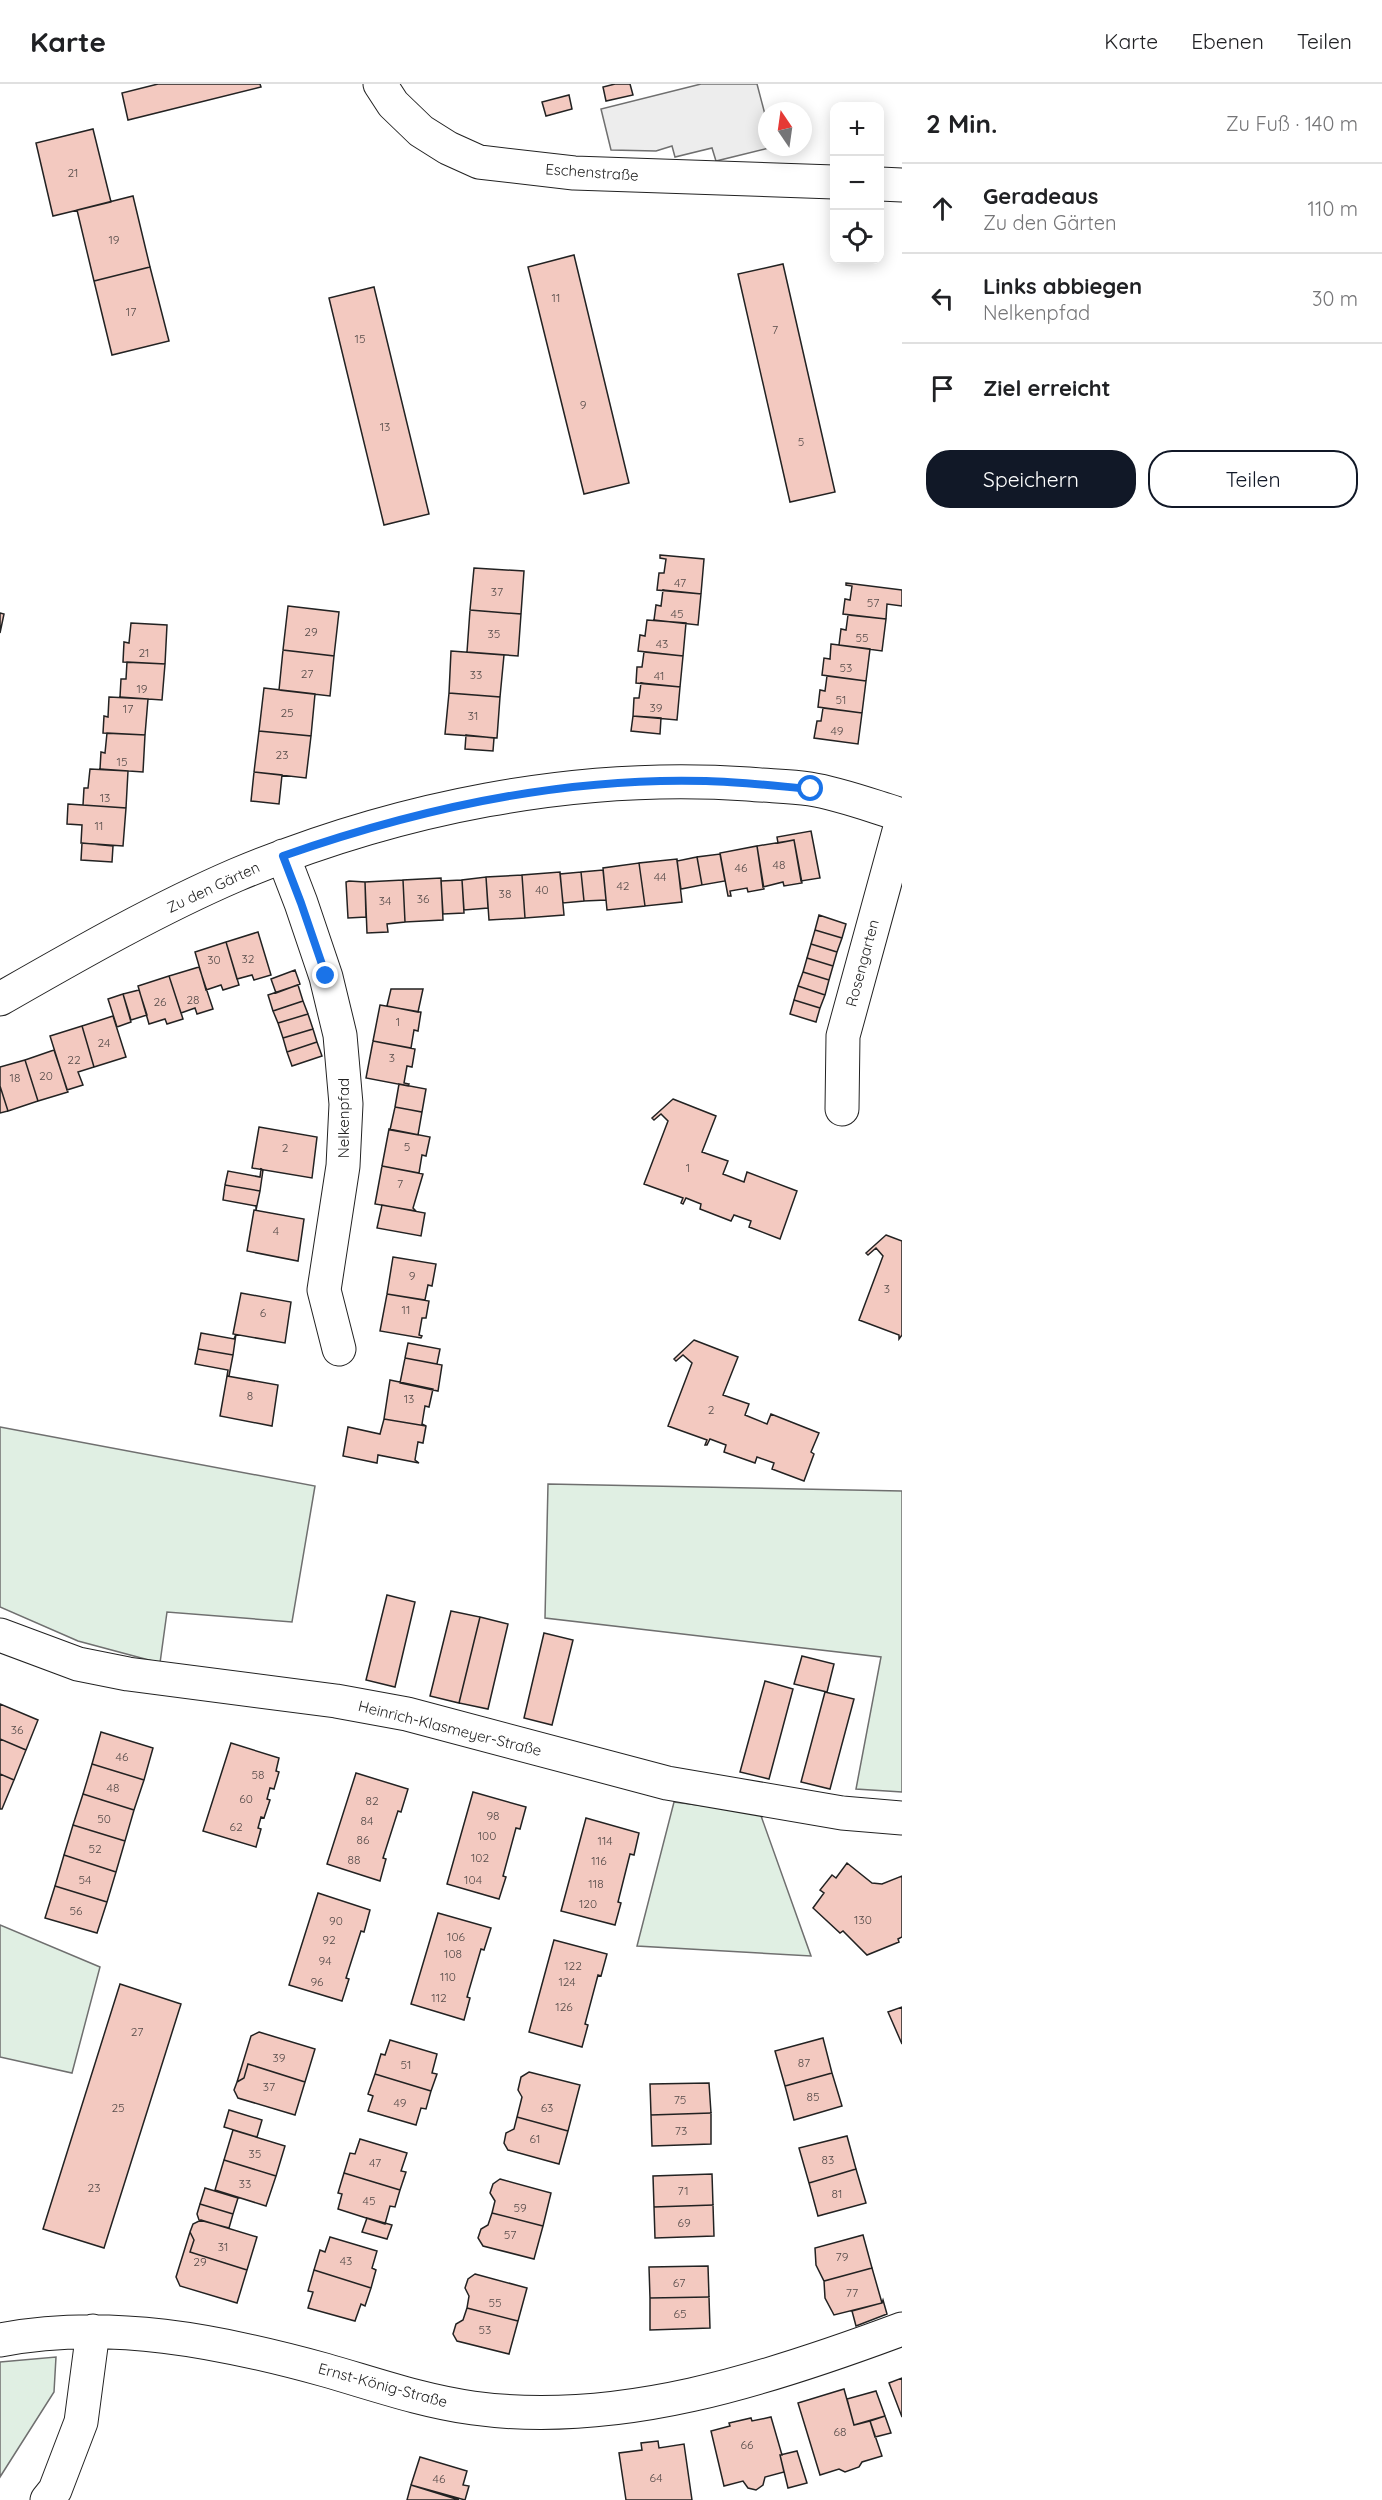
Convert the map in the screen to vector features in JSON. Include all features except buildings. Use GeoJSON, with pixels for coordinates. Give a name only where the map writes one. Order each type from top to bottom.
{"type":"FeatureCollection","features":[{"type":"Feature","properties":{"kind":"street","name":"Eschenstraße"},"geometry":{"type":"LineString","coordinates":[[380,84],[393,104],[421,131],[448,148],[479,162],[574,173],[830,182]]}},
{"type":"Feature","properties":{"kind":"street"},"geometry":{"type":"LineString","coordinates":[[884,184],[902,185]]}},
{"type":"Feature","properties":{"kind":"street","name":"Zu den Gärten"},"geometry":{"type":"LineString","coordinates":[[0,999],[139,922],[234,876],[283,856],[382,824],[450,808],[521,795],[612,784],[706,781],[811,789],[902,815]]}},
{"type":"Feature","properties":{"kind":"street","name":"Rosengarten"},"geometry":{"type":"LineString","coordinates":[[842,1109],[843,1036],[902,820]]}},
{"type":"Feature","properties":{"kind":"street","name":"Nelkenpfad"},"geometry":{"type":"LineString","coordinates":[[283,856],[326,976],[340,1035],[346,1104],[343,1166],[324,1290],[339,1349]]}},
{"type":"Feature","properties":{"kind":"street","name":"Heinrich-Klasmeyer-Straße"},"geometry":{"type":"LineString","coordinates":[[0,1635],[78,1664],[128,1674],[336,1701],[407,1714],[667,1783],[842,1813],[902,1818]]}},
{"type":"Feature","properties":{"kind":"street","name":"Ernst-König-Straße"},"geometry":{"type":"LineString","coordinates":[[0,2340],[93,2331],[140,2333],[191,2339],[292,2361],[418,2398],[473,2408],[516,2412],[570,2412],[636,2404],[720,2389],[825,2357],[902,2328]]}},
{"type":"Feature","properties":{"kind":"street"},"geometry":{"type":"LineString","coordinates":[[47,2500],[55,2490],[81,2422],[93,2331]]}},
{"type":"Feature","properties":{"kind":"green space"},"geometry":{"type":"Polygon","coordinates":[[[0,1427],[315,1486],[292,1622],[167,1612],[160,1663],[78,1641],[0,1607],[0,1427]]]}},
{"type":"Feature","properties":{"kind":"green space"},"geometry":{"type":"Polygon","coordinates":[[[548,1484],[902,1491],[902,1792],[856,1789],[881,1657],[545,1618],[548,1484]]]}},
{"type":"Feature","properties":{"kind":"green space"},"geometry":{"type":"Polygon","coordinates":[[[674,1802],[760,1813],[811,1956],[637,1946],[674,1802]]]}},
{"type":"Feature","properties":{"kind":"green space"},"geometry":{"type":"Polygon","coordinates":[[[0,1925],[100,1967],[72,2073],[0,2057],[0,1925]]]}},
{"type":"Feature","properties":{"kind":"green space"},"geometry":{"type":"Polygon","coordinates":[[[56,2357],[54,2392],[0,2477],[0,2362],[56,2357]]]}},
{"type":"Feature","properties":{"kind":"shaded area"},"geometry":{"type":"Polygon","coordinates":[[[701,84],[757,84],[762,102],[758,102],[758,151],[716,161],[712,148],[675,157],[672,146],[656,151],[611,150],[601,109],[701,84]]]}},
{"type":"Feature","properties":{"kind":"route"},"geometry":{"type":"LineString","coordinates":[[326,976],[283,856],[382,824],[521,795],[612,784],[706,781],[811,789]]}}]}
